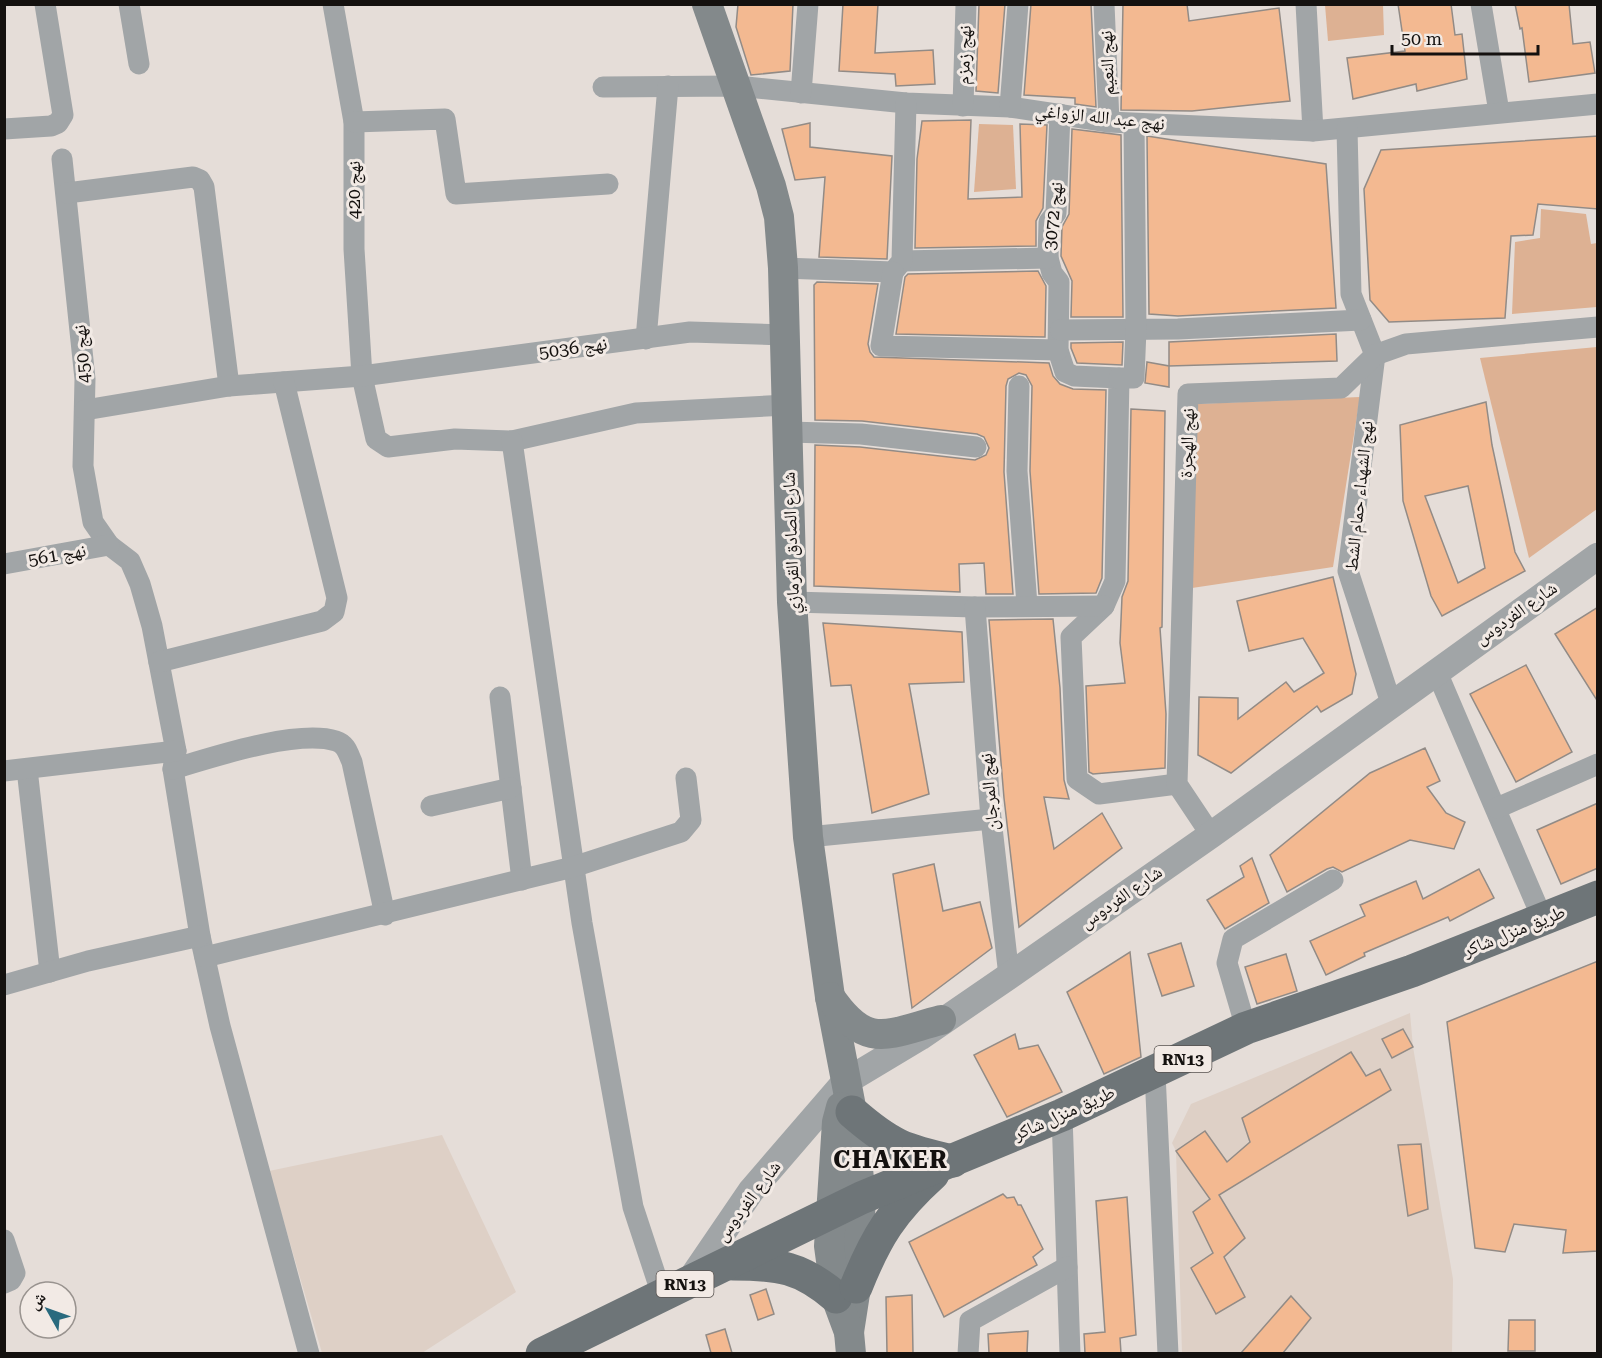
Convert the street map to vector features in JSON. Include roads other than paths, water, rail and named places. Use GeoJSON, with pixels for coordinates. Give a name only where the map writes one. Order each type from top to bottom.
{"type":"FeatureCollection","features":[{"type":"Feature","properties":{"kind":"main road","name":"شارع الصادق القرمازي"},"geometry":{"type":"LineString","coordinates":[[707,4],[737,86],[779,217],[783,268],[792,602],[808,837],[861,1198],[846,1292]]}},
{"type":"Feature","properties":{"kind":"main road","name":"طريق منزل شاكر"},"geometry":{"type":"LineString","coordinates":[[542,1353],[577,1346],[676,1288],[861,1198],[1062,1115],[1246,1028],[1412,971],[1598,897]]}},
{"type":"Feature","properties":{"kind":"main road"},"geometry":{"type":"LineString","coordinates":[[830,997],[841,1012],[863,1032],[885,1035],[941,1020]]}},
{"type":"Feature","properties":{"kind":"main road","name":"شارع الصادق القرمازي"},"geometry":{"type":"LineString","coordinates":[[846,1292],[829,1246],[829,1214],[837,1122],[847,1095]]}},
{"type":"Feature","properties":{"kind":"main road"},"geometry":{"type":"LineString","coordinates":[[847,1095],[875,1133],[899,1148],[949,1162]]}},
{"type":"Feature","properties":{"kind":"main road"},"geometry":{"type":"LineString","coordinates":[[850,1342],[846,1292],[893,1216],[910,1195],[949,1162]]}},
{"type":"Feature","properties":{"kind":"main road"},"geometry":{"type":"LineString","coordinates":[[726,1264],[770,1264],[787,1267],[846,1292]]}},
{"type":"Feature","properties":{"kind":"street"},"geometry":{"type":"LineString","coordinates":[[4,129],[51,126],[58,123],[63,114],[45,4]]}},
{"type":"Feature","properties":{"kind":"street"},"geometry":{"type":"LineString","coordinates":[[129,4],[139,64]]}},
{"type":"Feature","properties":{"kind":"street","name":"نهج 420"},"geometry":{"type":"LineString","coordinates":[[333,4],[354,122],[354,249],[362,376],[376,439],[381,445],[388,447],[455,439],[512,441]]}},
{"type":"Feature","properties":{"kind":"street"},"geometry":{"type":"LineString","coordinates":[[801,93],[808,4]]}},
{"type":"Feature","properties":{"kind":"street","name":"نهج زمزم"},"geometry":{"type":"LineString","coordinates":[[963,106],[966,4]]}},
{"type":"Feature","properties":{"kind":"street"},"geometry":{"type":"LineString","coordinates":[[1010,107],[1017,4]]}},
{"type":"Feature","properties":{"kind":"street","name":"نهج النعيم"},"geometry":{"type":"LineString","coordinates":[[1104,4],[1109,122]]}},
{"type":"Feature","properties":{"kind":"street"},"geometry":{"type":"LineString","coordinates":[[1306,4],[1313,131]]}},
{"type":"Feature","properties":{"kind":"street"},"geometry":{"type":"LineString","coordinates":[[1481,4],[1499,112]]}},
{"type":"Feature","properties":{"kind":"street"},"geometry":{"type":"LineString","coordinates":[[646,339],[668,86]]}},
{"type":"Feature","properties":{"kind":"street","name":"نهج عبد الله الزواغي"},"geometry":{"type":"LineString","coordinates":[[603,87],[737,86],[906,104],[1010,107],[1134,124],[1313,131],[1598,104]]}},
{"type":"Feature","properties":{"kind":"street"},"geometry":{"type":"LineString","coordinates":[[906,104],[897,267],[881,346],[1059,340],[1136,329],[1361,320]]}},
{"type":"Feature","properties":{"kind":"street","name":"نهج 3072"},"geometry":{"type":"LineString","coordinates":[[1059,340],[1059,282],[1052,273],[1048,258],[1049,222],[1056,213],[1060,114]]}},
{"type":"Feature","properties":{"kind":"street"},"geometry":{"type":"LineString","coordinates":[[354,122],[445,119],[456,194],[608,184]]}},
{"type":"Feature","properties":{"kind":"street"},"geometry":{"type":"LineString","coordinates":[[1059,340],[1065,372],[1074,376],[1134,378],[1136,329],[1134,124]]}},
{"type":"Feature","properties":{"kind":"street"},"geometry":{"type":"LineString","coordinates":[[1347,129],[1351,294],[1375,355]]}},
{"type":"Feature","properties":{"kind":"street","name":"نهج 450"},"geometry":{"type":"LineString","coordinates":[[62,159],[85,380],[83,466],[93,522],[109,545],[130,561],[140,584],[159,662],[200,936],[220,1026],[309,1353]]}},
{"type":"Feature","properties":{"kind":"street"},"geometry":{"type":"LineString","coordinates":[[67,193],[193,177],[200,180],[204,187],[229,386]]}},
{"type":"Feature","properties":{"kind":"street"},"geometry":{"type":"LineString","coordinates":[[783,268],[897,267],[1048,258]]}},
{"type":"Feature","properties":{"kind":"street","name":"نهج الهجرة"},"geometry":{"type":"LineString","coordinates":[[1177,784],[1188,394],[1341,388],[1375,355],[1406,344],[1598,327]]}},
{"type":"Feature","properties":{"kind":"street","name":"نهج 5036"},"geometry":{"type":"LineString","coordinates":[[85,410],[229,386],[362,376],[690,332],[785,335]]}},
{"type":"Feature","properties":{"kind":"street","name":"نهج الشهداء حمام الشط"},"geometry":{"type":"LineString","coordinates":[[1375,355],[1347,571],[1391,703]]}},
{"type":"Feature","properties":{"kind":"street"},"geometry":{"type":"LineString","coordinates":[[1119,378],[1115,581],[1104,606],[1071,637],[1077,779],[1099,794],[1177,784],[1211,835]]}},
{"type":"Feature","properties":{"kind":"street"},"geometry":{"type":"LineString","coordinates":[[159,662],[322,621],[334,612],[337,598],[284,382]]}},
{"type":"Feature","properties":{"kind":"street"},"geometry":{"type":"LineString","coordinates":[[1019,386],[1017,471],[1027,605]]}},
{"type":"Feature","properties":{"kind":"street"},"geometry":{"type":"LineString","coordinates":[[676,1288],[633,1207],[573,867],[512,441],[636,413],[788,418],[861,434],[976,447]]}},
{"type":"Feature","properties":{"kind":"street","name":"نهج 561"},"geometry":{"type":"LineString","coordinates":[[4,564],[109,545]]}},
{"type":"Feature","properties":{"kind":"street","name":"شارع الفردوس"},"geometry":{"type":"LineString","coordinates":[[676,1288],[751,1191],[847,1095],[941,1020],[1009,976],[1211,835],[1436,670],[1598,556]]}},
{"type":"Feature","properties":{"kind":"street"},"geometry":{"type":"LineString","coordinates":[[792,602],[975,607],[1104,606]]}},
{"type":"Feature","properties":{"kind":"street","name":"نهج المرجان"},"geometry":{"type":"LineString","coordinates":[[975,607],[991,819],[1009,976]]}},
{"type":"Feature","properties":{"kind":"street"},"geometry":{"type":"LineString","coordinates":[[1436,670],[1543,920]]}},
{"type":"Feature","properties":{"kind":"street"},"geometry":{"type":"LineString","coordinates":[[500,697],[522,880]]}},
{"type":"Feature","properties":{"kind":"street"},"geometry":{"type":"LineString","coordinates":[[4,771],[175,760],[298,740],[338,741],[346,747],[351,762],[385,915]]}},
{"type":"Feature","properties":{"kind":"street"},"geometry":{"type":"LineString","coordinates":[[1497,808],[1598,764]]}},
{"type":"Feature","properties":{"kind":"street"},"geometry":{"type":"LineString","coordinates":[[27,769],[50,972]]}},
{"type":"Feature","properties":{"kind":"street"},"geometry":{"type":"LineString","coordinates":[[205,957],[256,942],[385,915],[573,867],[681,832],[691,820],[686,778]]}},
{"type":"Feature","properties":{"kind":"street"},"geometry":{"type":"LineString","coordinates":[[431,806],[511,788]]}},
{"type":"Feature","properties":{"kind":"street"},"geometry":{"type":"LineString","coordinates":[[808,837],[991,819]]}},
{"type":"Feature","properties":{"kind":"street"},"geometry":{"type":"LineString","coordinates":[[1246,1028],[1227,963],[1233,939],[1333,880]]}},
{"type":"Feature","properties":{"kind":"street"},"geometry":{"type":"LineString","coordinates":[[4,985],[200,936]]}},
{"type":"Feature","properties":{"kind":"street"},"geometry":{"type":"LineString","coordinates":[[1155,1073],[1168,1353]]}},
{"type":"Feature","properties":{"kind":"street"},"geometry":{"type":"LineString","coordinates":[[1062,1115],[1070,1353]]}},
{"type":"Feature","properties":{"kind":"street"},"geometry":{"type":"LineString","coordinates":[[4,1240],[15,1273],[11,1280],[4,1282]]}},
{"type":"Feature","properties":{"kind":"street"},"geometry":{"type":"LineString","coordinates":[[968,1353],[970,1321],[1067,1267]]}},
{"type":"Feature","properties":{"kind":"district","name":"CHAKER"},"geometry":{"type":"Point","coordinates":[891,1160]}}]}
